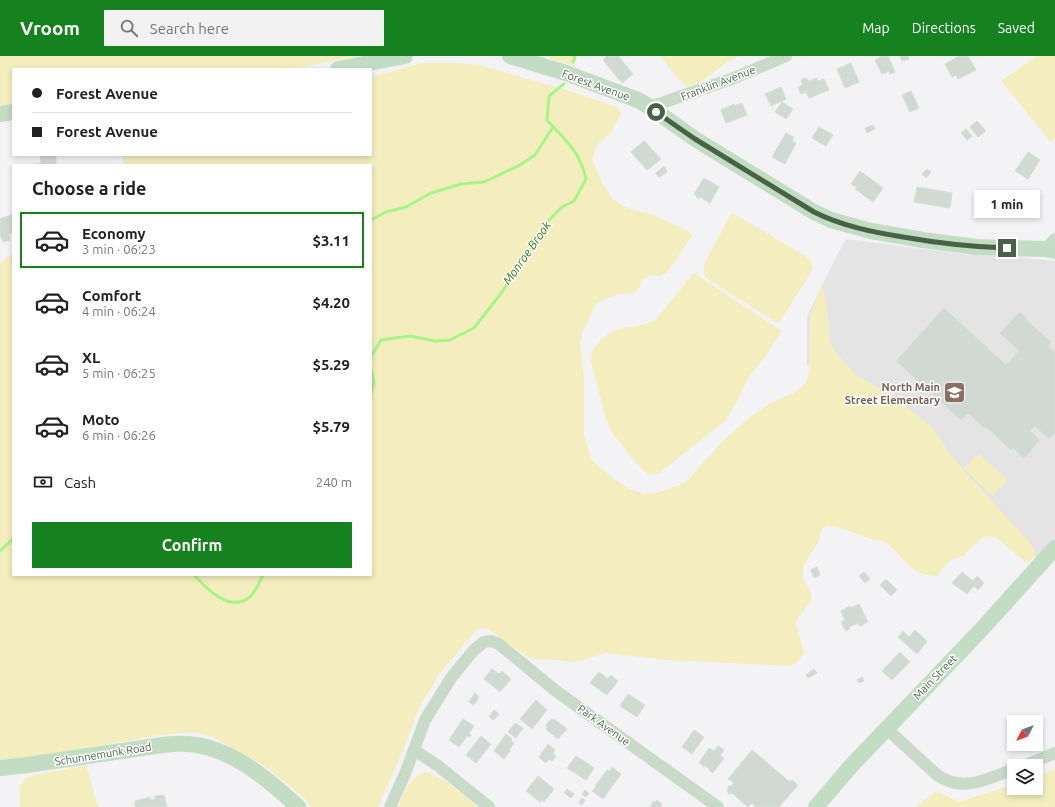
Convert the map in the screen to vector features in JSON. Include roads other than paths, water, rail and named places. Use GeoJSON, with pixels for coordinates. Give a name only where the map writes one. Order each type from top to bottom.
{"type":"FeatureCollection","features":[{"type":"Feature","properties":{"kind":"street"},"geometry":{"type":"LineString","coordinates":[[343,68],[405,56]]}},
{"type":"Feature","properties":{"kind":"street","name":"Forest Avenue"},"geometry":{"type":"LineString","coordinates":[[510,56],[566,73],[638,100],[695,139],[814,212],[832,220],[871,231],[922,240],[976,247],[1052,246]]}},
{"type":"Feature","properties":{"kind":"street","name":"Franklin Avenue"},"geometry":{"type":"LineString","coordinates":[[650,107],[734,78],[786,56]]}},
{"type":"Feature","properties":{"kind":"street"},"geometry":{"type":"LineString","coordinates":[[0,114],[12,112]]}},
{"type":"Feature","properties":{"kind":"street","name":"Main Street"},"geometry":{"type":"LineString","coordinates":[[816,807],[886,728],[980,631],[1055,548]]}},
{"type":"Feature","properties":{"kind":"street","name":"Park Avenue"},"geometry":{"type":"LineString","coordinates":[[414,750],[426,720],[451,678],[473,651],[484,642],[491,641],[499,644],[562,695],[718,807]]}},
{"type":"Feature","properties":{"kind":"street"},"geometry":{"type":"LineString","coordinates":[[886,728],[937,775],[950,782],[962,784],[977,783],[1007,772]]}},
{"type":"Feature","properties":{"kind":"street","name":"Schunnemunk Road"},"geometry":{"type":"LineString","coordinates":[[0,768],[168,744],[207,747],[248,767],[298,807]]}},
{"type":"Feature","properties":{"kind":"street"},"geometry":{"type":"LineString","coordinates":[[390,807],[404,778],[414,750],[437,764],[490,807]]}},
{"type":"Feature","properties":{"kind":"street"},"geometry":{"type":"LineString","coordinates":[[1040,759],[1055,753]]}},
{"type":"Feature","properties":{"kind":"waterway","name":"Monroe Brook"},"geometry":{"type":"LineString","coordinates":[[573,62],[575,56]]}},
{"type":"Feature","properties":{"kind":"waterway","name":"Monroe Brook"},"geometry":{"type":"LineString","coordinates":[[372,355],[381,340],[410,336],[435,341],[450,340],[474,328],[502,292],[549,220],[562,207],[574,201],[586,179],[583,169],[571,146],[547,120],[549,96],[564,84]]}},
{"type":"Feature","properties":{"kind":"waterway"},"geometry":{"type":"LineString","coordinates":[[372,219],[386,212],[406,207],[431,193],[461,184],[484,182],[520,165],[535,155],[553,127]]}},
{"type":"Feature","properties":{"kind":"waterway","name":"Monroe Brook"},"geometry":{"type":"LineString","coordinates":[[372,374],[374,382],[372,390]]}},
{"type":"Feature","properties":{"kind":"waterway","name":"Monroe Brook"},"geometry":{"type":"LineString","coordinates":[[0,551],[12,540]]}},
{"type":"Feature","properties":{"kind":"waterway","name":"Monroe Brook"},"geometry":{"type":"LineString","coordinates":[[195,576],[218,596],[232,602],[240,602],[250,597],[262,576]]}},
{"type":"Feature","properties":{"kind":"place","name":"North Main Street Elementary"},"geometry":{"type":"Point","coordinates":[955,393]}}]}
